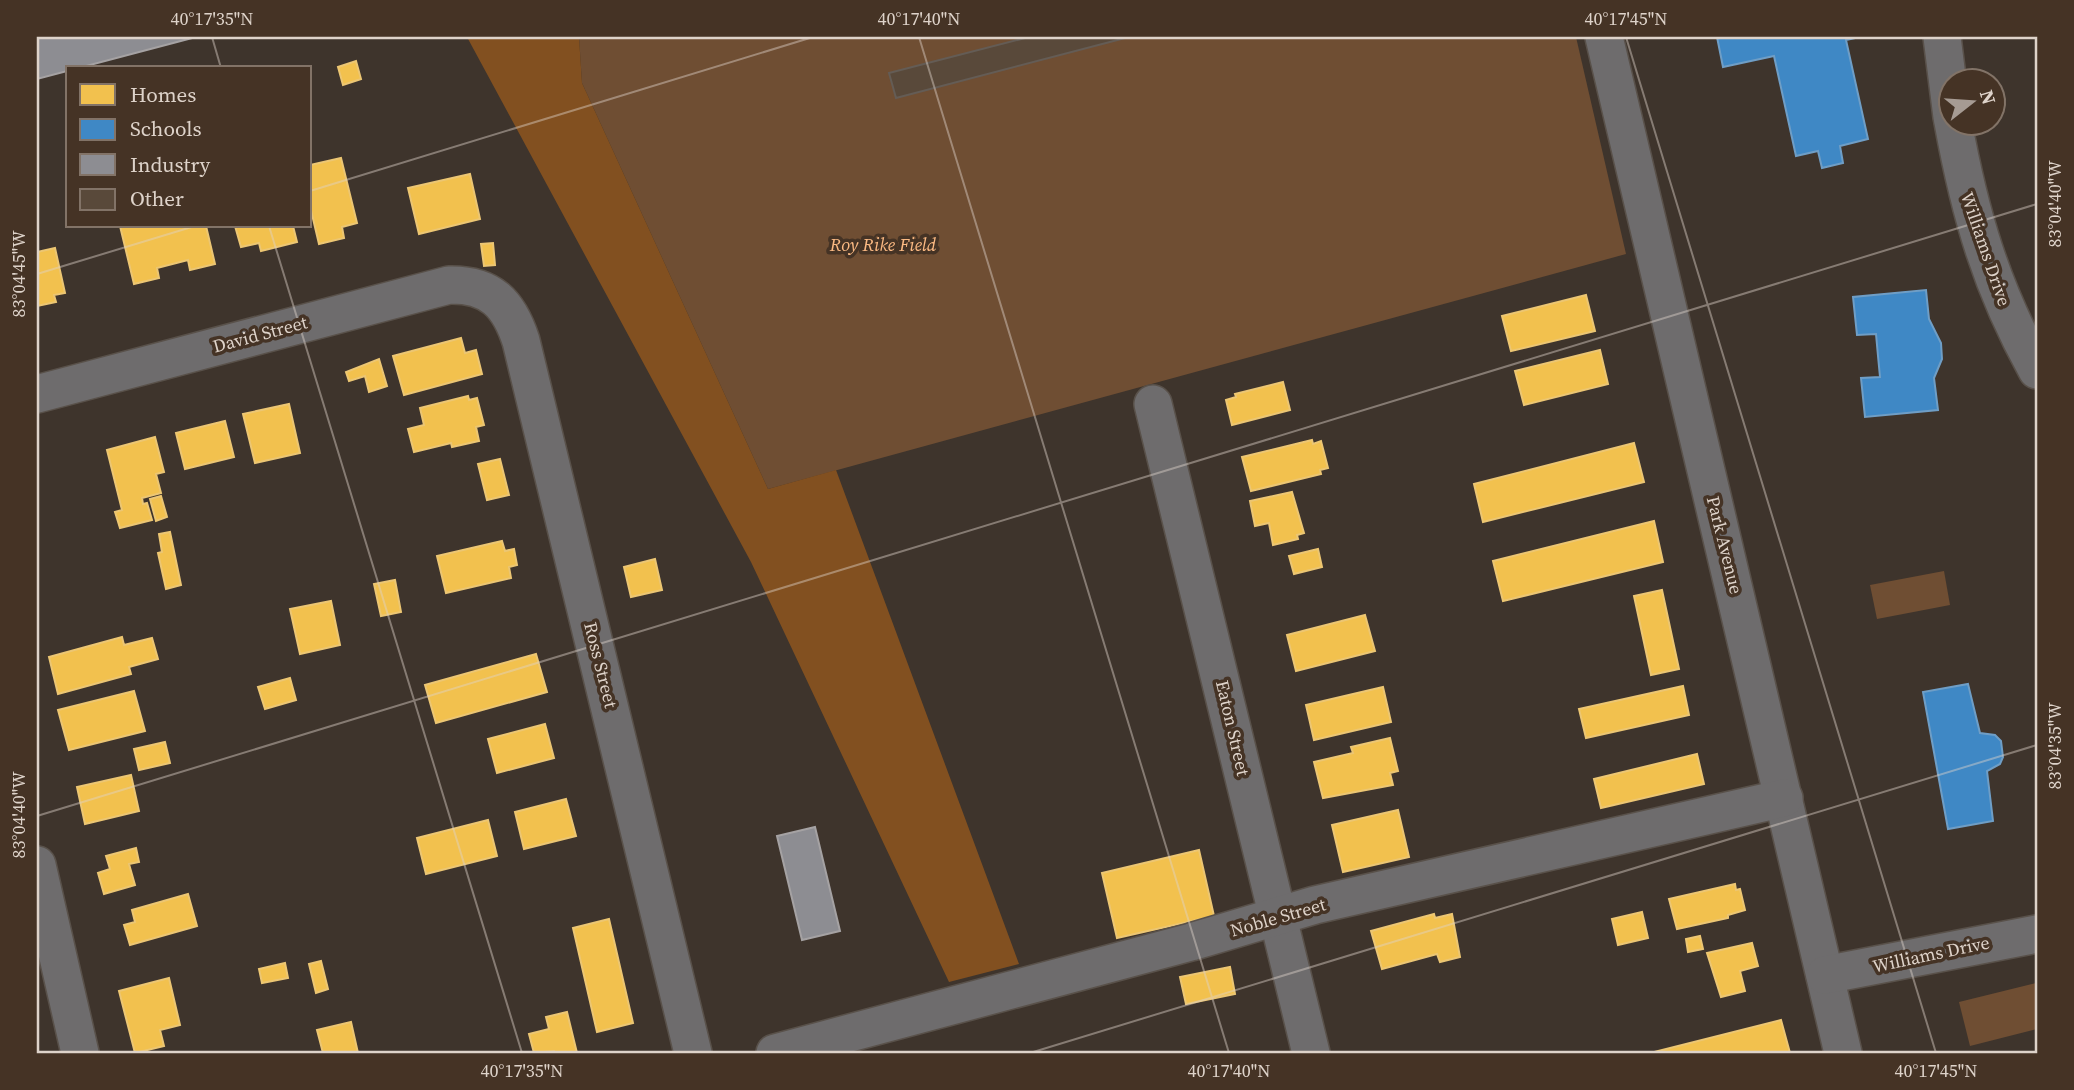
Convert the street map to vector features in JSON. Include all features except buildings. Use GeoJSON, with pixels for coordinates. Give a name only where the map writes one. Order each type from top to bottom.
{"type":"FeatureCollection","features":[{"type":"Feature","properties":{"kind":"street","name":"Park Avenue"},"geometry":{"type":"LineString","coordinates":[[1604,37],[1843,1053]]}},
{"type":"Feature","properties":{"kind":"street"},"geometry":{"type":"LineString","coordinates":[[1942,37],[1945,66]]}},
{"type":"Feature","properties":{"kind":"street","name":"Williams Drive"},"geometry":{"type":"LineString","coordinates":[[1956,136],[1967,198],[1999,297],[2037,370]]}},
{"type":"Feature","properties":{"kind":"street","name":"David Street"},"geometry":{"type":"LineString","coordinates":[[37,394],[450,285],[463,284],[484,291]]}},
{"type":"Feature","properties":{"kind":"street","name":"Ross Street"},"geometry":{"type":"LineString","coordinates":[[484,291],[508,308],[521,341],[693,1053]]}},
{"type":"Feature","properties":{"kind":"street","name":"Eaton Street"},"geometry":{"type":"LineString","coordinates":[[1153,404],[1311,1053]]}},
{"type":"Feature","properties":{"kind":"street","name":"Noble Street"},"geometry":{"type":"LineString","coordinates":[[775,1053],[1277,916],[1424,879],[1784,798]]}},
{"type":"Feature","properties":{"kind":"street"},"geometry":{"type":"LineString","coordinates":[[37,865],[80,1053]]}},
{"type":"Feature","properties":{"kind":"street","name":"Williams Drive"},"geometry":{"type":"LineString","coordinates":[[1825,975],[2037,934]]}},
{"type":"Feature","properties":{"kind":"green space","name":"Roy Rike Field"},"geometry":{"type":"Polygon","coordinates":[[[579,37],[1576,37],[1626,254],[768,489],[582,83],[579,37]]]}},
{"type":"Feature","properties":{"kind":"green space"},"geometry":{"type":"Polygon","coordinates":[[[1944,571],[1950,605],[1877,619],[1870,585],[1944,571]]]}},
{"type":"Feature","properties":{"kind":"green space"},"geometry":{"type":"Polygon","coordinates":[[[2036,983],[2037,1029],[1970,1046],[1959,1002],[2036,983]]]}},
{"type":"Feature","properties":{"kind":"shaded area"},"geometry":{"type":"Polygon","coordinates":[[[467,37],[579,37],[582,83],[768,489],[836,470],[1019,964],[949,982],[751,562],[467,37]]]}}]}
